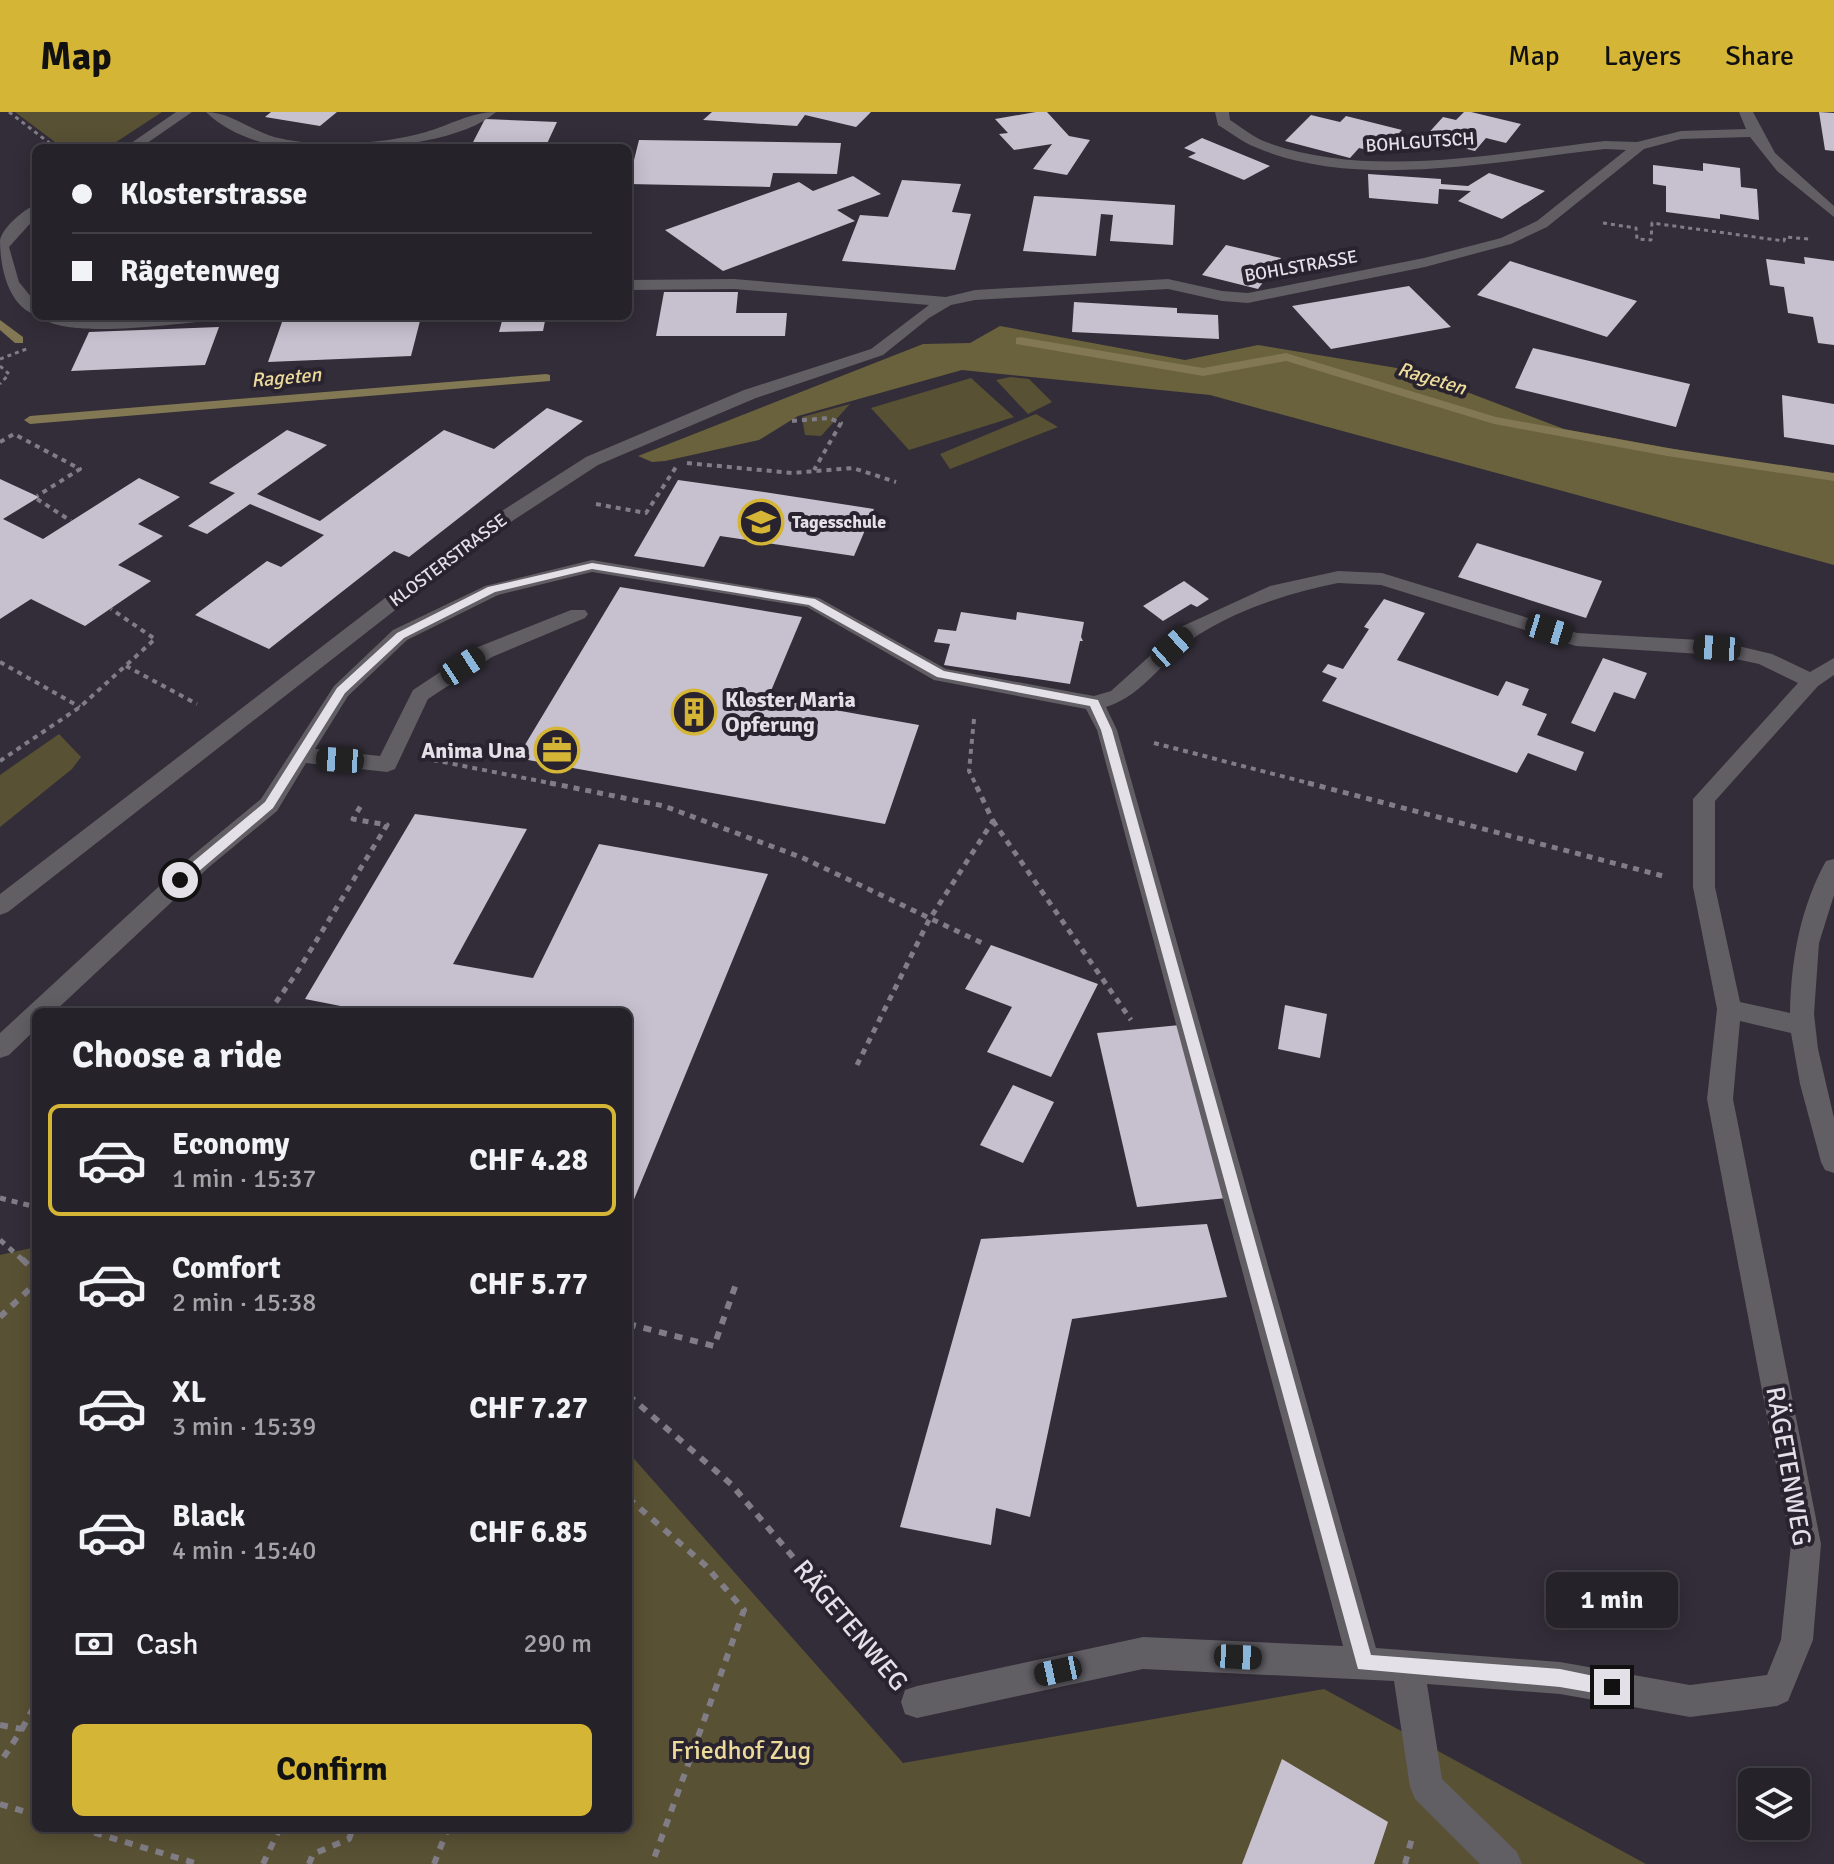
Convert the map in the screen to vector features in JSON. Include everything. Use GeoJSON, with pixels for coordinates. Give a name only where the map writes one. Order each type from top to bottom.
{"type":"FeatureCollection","features":[{"type":"Feature","properties":{"kind":"street"},"geometry":{"type":"LineString","coordinates":[[137,144],[185,112]]}},
{"type":"Feature","properties":{"kind":"street"},"geometry":{"type":"LineString","coordinates":[[213,112],[225,123],[253,136],[294,144]]}},
{"type":"Feature","properties":{"kind":"street"},"geometry":{"type":"LineString","coordinates":[[370,144],[391,143],[467,124],[489,112]]}},
{"type":"Feature","properties":{"kind":"street","name":"BOHLGUTSCH"},"geometry":{"type":"LineString","coordinates":[[1222,112],[1223,122],[1240,138],[1280,152],[1330,162],[1386,166],[1605,145],[1639,146]]}},
{"type":"Feature","properties":{"kind":"street"},"geometry":{"type":"LineString","coordinates":[[1746,112],[1756,133],[1784,171],[1834,213]]}},
{"type":"Feature","properties":{"kind":"street","name":"BOHLSTRASSE"},"geometry":{"type":"LineString","coordinates":[[632,285],[734,284],[946,302],[975,295],[1168,284],[1222,296],[1248,298],[1425,262],[1506,241],[1542,224],[1639,146],[1700,133],[1756,133]]}},
{"type":"Feature","properties":{"kind":"street"},"geometry":{"type":"LineString","coordinates":[[32,213],[1,247],[3,269],[32,308]]}},
{"type":"Feature","properties":{"kind":"street","name":"KLOSTERSTRASSE"},"geometry":{"type":"LineString","coordinates":[[0,906],[474,538],[592,461],[750,394],[877,352],[923,315],[946,302]]}},
{"type":"Feature","properties":{"kind":"street"},"geometry":{"type":"LineString","coordinates":[[54,320],[82,323],[136,320]]}},
{"type":"Feature","properties":{"kind":"street","name":"KLOSTERSTRASSE"},"geometry":{"type":"LineString","coordinates":[[42,1008],[201,861],[269,805],[341,691],[400,635],[492,590],[592,566],[812,602],[941,675],[1094,703]]}},
{"type":"Feature","properties":{"kind":"street"},"geometry":{"type":"LineString","coordinates":[[1364,1663],[1107,730],[1094,703],[1118,696],[1190,631],[1277,590],[1338,577],[1382,579],[1576,639],[1717,648],[1765,659],[1811,681]]}},
{"type":"Feature","properties":{"kind":"street"},"geometry":{"type":"LineString","coordinates":[[300,755],[390,756],[420,695],[485,652],[578,614]]}},
{"type":"Feature","properties":{"kind":"street"},"geometry":{"type":"LineString","coordinates":[[1800,1025],[1729,1009],[1704,887],[1704,799],[1811,681],[1834,665]]}},
{"type":"Feature","properties":{"kind":"street"},"geometry":{"type":"LineString","coordinates":[[1834,867],[1816,905],[1802,959],[1800,1025],[1816,1101],[1834,1162]]}},
{"type":"Feature","properties":{"kind":"street","name":"RÄGETENWEG"},"geometry":{"type":"LineString","coordinates":[[917,1702],[1143,1653],[1364,1663],[1560,1678],[1690,1701],[1777,1690],[1797,1640],[1806,1544],[1720,1099],[1729,1009]]}},
{"type":"Feature","properties":{"kind":"street","name":"KLOSTERSTRASSE"},"geometry":{"type":"LineString","coordinates":[[0,1048],[32,1018]]}},
{"type":"Feature","properties":{"kind":"street"},"geometry":{"type":"LineString","coordinates":[[1408,1666],[1427,1787],[1505,1864]]}},
{"type":"Feature","properties":{"kind":"path"},"geometry":{"type":"LineString","coordinates":[[9,112],[51,144]]}},
{"type":"Feature","properties":{"kind":"path"},"geometry":{"type":"LineString","coordinates":[[1636,228],[1637,239],[1651,240],[1652,223],[1784,241],[1785,237],[1797,238]]}},
{"type":"Feature","properties":{"kind":"path"},"geometry":{"type":"LineString","coordinates":[[0,359],[34,346]]}},
{"type":"Feature","properties":{"kind":"path"},"geometry":{"type":"LineString","coordinates":[[0,366],[9,374],[0,384]]}},
{"type":"Feature","properties":{"kind":"path"},"geometry":{"type":"LineString","coordinates":[[792,421],[829,418],[841,423],[813,471]]}},
{"type":"Feature","properties":{"kind":"path"},"geometry":{"type":"LineString","coordinates":[[0,442],[14,434],[80,469],[37,498],[71,521]]}},
{"type":"Feature","properties":{"kind":"path"},"geometry":{"type":"LineString","coordinates":[[592,504],[646,513],[679,463],[792,473],[853,468],[896,482]]}},
{"type":"Feature","properties":{"kind":"path"},"geometry":{"type":"LineString","coordinates":[[0,761],[80,707],[155,639],[111,609]]}},
{"type":"Feature","properties":{"kind":"path"},"geometry":{"type":"LineString","coordinates":[[0,662],[80,707]]}},
{"type":"Feature","properties":{"kind":"path"},"geometry":{"type":"LineString","coordinates":[[126,666],[186,697]]}},
{"type":"Feature","properties":{"kind":"path"},"geometry":{"type":"LineString","coordinates":[[975,710],[969,771],[993,821],[1131,1020]]}},
{"type":"Feature","properties":{"kind":"path"},"geometry":{"type":"LineString","coordinates":[[1107,730],[1704,887]]}},
{"type":"Feature","properties":{"kind":"path"},"geometry":{"type":"LineString","coordinates":[[272,1008],[387,825],[353,819],[390,756],[435,761],[664,806],[803,858],[982,943]]}},
{"type":"Feature","properties":{"kind":"path"},"geometry":{"type":"LineString","coordinates":[[857,1065],[929,920],[993,821]]}},
{"type":"Feature","properties":{"kind":"path"},"geometry":{"type":"LineString","coordinates":[[0,1198],[32,1206]]}},
{"type":"Feature","properties":{"kind":"path"},"geometry":{"type":"LineString","coordinates":[[0,1240],[32,1268]]}},
{"type":"Feature","properties":{"kind":"path"},"geometry":{"type":"LineString","coordinates":[[632,1325],[714,1346],[737,1281]]}},
{"type":"Feature","properties":{"kind":"path"},"geometry":{"type":"LineString","coordinates":[[0,1317],[32,1287]]}},
{"type":"Feature","properties":{"kind":"path","name":"RÄGETENWEG"},"geometry":{"type":"LineString","coordinates":[[632,1398],[731,1484],[917,1702]]}},
{"type":"Feature","properties":{"kind":"path"},"geometry":{"type":"LineString","coordinates":[[632,1501],[705,1565],[744,1610],[652,1864]]}},
{"type":"Feature","properties":{"kind":"path"},"geometry":{"type":"LineString","coordinates":[[0,1763],[32,1710]]}},
{"type":"Feature","properties":{"kind":"path"},"geometry":{"type":"LineString","coordinates":[[0,1725],[22,1729]]}},
{"type":"Feature","properties":{"kind":"path"},"geometry":{"type":"LineString","coordinates":[[0,1804],[32,1814]]}},
{"type":"Feature","properties":{"kind":"path"},"geometry":{"type":"LineString","coordinates":[[92,1832],[198,1864]]}},
{"type":"Feature","properties":{"kind":"path"},"geometry":{"type":"LineString","coordinates":[[263,1864],[278,1832]]}},
{"type":"Feature","properties":{"kind":"path"},"geometry":{"type":"LineString","coordinates":[[309,1864],[313,1854],[349,1839],[352,1832]]}},
{"type":"Feature","properties":{"kind":"path"},"geometry":{"type":"LineString","coordinates":[[434,1864],[446,1832]]}},
{"type":"Feature","properties":{"kind":"green space"},"geometry":{"type":"Polygon","coordinates":[[[15,112],[162,112],[113,144],[58,144],[15,112]]]}},
{"type":"Feature","properties":{"kind":"green space"},"geometry":{"type":"Polygon","coordinates":[[[1010,377],[1029,379],[1052,402],[1028,414],[996,380],[1010,377]]]}},
{"type":"Feature","properties":{"kind":"green space"},"geometry":{"type":"Polygon","coordinates":[[[971,378],[1014,417],[909,450],[871,408],[971,378]]]}},
{"type":"Feature","properties":{"kind":"green space"},"geometry":{"type":"Polygon","coordinates":[[[850,404],[821,436],[805,435],[802,417],[850,404]]]}},
{"type":"Feature","properties":{"kind":"green space"},"geometry":{"type":"Polygon","coordinates":[[[1036,414],[1058,427],[950,469],[940,454],[1036,414]]]}},
{"type":"Feature","properties":{"kind":"green space"},"geometry":{"type":"Polygon","coordinates":[[[59,734],[81,757],[72,769],[0,827],[0,775],[59,734]]]}},
{"type":"Feature","properties":{"kind":"green space","name":"Friedhof Zug"},"geometry":{"type":"Polygon","coordinates":[[[32,1248],[32,1832],[632,1832],[632,1457],[903,1763],[1324,1689],[1646,1864],[0,1864],[0,1255],[32,1248]]]}},
{"type":"Feature","properties":{"kind":"shaded area"},"geometry":{"type":"Polygon","coordinates":[[[1000,326],[1185,360],[1258,345],[1409,370],[1564,429],[1834,478],[1834,565],[1210,395],[962,370],[798,416],[759,440],[665,461],[652,462],[638,456],[923,344],[970,343],[1000,326]]]}},
{"type":"Feature","properties":{"kind":"building"},"geometry":{"type":"Polygon","coordinates":[[[271,112],[337,112],[320,126],[265,117],[271,112]]]}},
{"type":"Feature","properties":{"kind":"building"},"geometry":{"type":"Polygon","coordinates":[[[712,112],[871,112],[856,127],[805,115],[797,126],[703,120],[712,112]]]}},
{"type":"Feature","properties":{"kind":"building"},"geometry":{"type":"Polygon","coordinates":[[[1047,112],[1069,136],[1090,140],[1067,175],[1033,169],[1052,144],[1014,150],[999,134],[1008,133],[995,119],[1047,112]]]}},
{"type":"Feature","properties":{"kind":"building"},"geometry":{"type":"Polygon","coordinates":[[[1464,112],[1521,124],[1506,143],[1486,138],[1475,151],[1424,138],[1443,117],[1456,120],[1464,112]]]}},
{"type":"Feature","properties":{"kind":"building"},"geometry":{"type":"Polygon","coordinates":[[[1819,112],[1834,113],[1834,151],[1825,150],[1819,112]]]}},
{"type":"Feature","properties":{"kind":"building"},"geometry":{"type":"Polygon","coordinates":[[[1311,115],[1340,122],[1346,116],[1402,130],[1380,153],[1359,148],[1350,158],[1285,141],[1311,115]]]}},
{"type":"Feature","properties":{"kind":"building"},"geometry":{"type":"Polygon","coordinates":[[[485,119],[557,122],[547,144],[472,144],[485,119]]]}},
{"type":"Feature","properties":{"kind":"building"},"geometry":{"type":"Polygon","coordinates":[[[1202,138],[1270,166],[1244,180],[1188,157],[1196,153],[1184,148],[1202,138]]]}},
{"type":"Feature","properties":{"kind":"building"},"geometry":{"type":"Polygon","coordinates":[[[639,140],[841,143],[837,174],[773,173],[770,187],[632,184],[632,168],[639,140]]]}},
{"type":"Feature","properties":{"kind":"building"},"geometry":{"type":"Polygon","coordinates":[[[1703,163],[1740,168],[1741,187],[1757,189],[1759,220],[1720,214],[1720,219],[1666,212],[1666,186],[1653,184],[1653,165],[1703,171],[1703,163]]]}},
{"type":"Feature","properties":{"kind":"building"},"geometry":{"type":"Polygon","coordinates":[[[1489,173],[1545,191],[1502,219],[1458,201],[1471,191],[1439,189],[1438,204],[1369,198],[1368,174],[1441,179],[1441,184],[1468,186],[1489,173]]]}},
{"type":"Feature","properties":{"kind":"building"},"geometry":{"type":"Polygon","coordinates":[[[853,176],[881,194],[837,210],[855,221],[723,271],[665,230],[799,182],[813,191],[853,176]]]}},
{"type":"Feature","properties":{"kind":"building"},"geometry":{"type":"Polygon","coordinates":[[[902,180],[961,184],[952,212],[971,214],[955,270],[842,261],[860,215],[888,217],[902,180]]]}},
{"type":"Feature","properties":{"kind":"building"},"geometry":{"type":"Polygon","coordinates":[[[1034,196],[1175,205],[1173,245],[1110,241],[1113,215],[1101,214],[1096,256],[1023,251],[1034,196]]]}},
{"type":"Feature","properties":{"kind":"building"},"geometry":{"type":"Polygon","coordinates":[[[1226,245],[1281,258],[1258,289],[1202,275],[1226,245]]]}},
{"type":"Feature","properties":{"kind":"building"},"geometry":{"type":"Polygon","coordinates":[[[1804,257],[1834,261],[1834,345],[1818,343],[1813,317],[1788,313],[1784,287],[1770,285],[1766,259],[1805,264],[1804,257]]]}},
{"type":"Feature","properties":{"kind":"building"},"geometry":{"type":"Polygon","coordinates":[[[1510,261],[1637,301],[1607,337],[1477,295],[1510,261]]]}},
{"type":"Feature","properties":{"kind":"building"},"geometry":{"type":"Polygon","coordinates":[[[1409,286],[1451,327],[1331,349],[1292,306],[1409,286]]]}},
{"type":"Feature","properties":{"kind":"building"},"geometry":{"type":"Polygon","coordinates":[[[664,292],[738,292],[736,313],[787,313],[785,336],[656,336],[664,292]]]}},
{"type":"Feature","properties":{"kind":"building"},"geometry":{"type":"Polygon","coordinates":[[[1074,302],[1177,308],[1177,313],[1218,315],[1219,339],[1072,332],[1074,302]]]}},
{"type":"Feature","properties":{"kind":"building"},"geometry":{"type":"Polygon","coordinates":[[[420,320],[411,356],[268,362],[282,322],[420,320]]]}},
{"type":"Feature","properties":{"kind":"building"},"geometry":{"type":"Polygon","coordinates":[[[482,320],[545,320],[543,331],[499,332],[502,321],[482,320]]]}},
{"type":"Feature","properties":{"kind":"building"},"geometry":{"type":"Polygon","coordinates":[[[219,327],[205,365],[71,371],[89,332],[219,327]]]}},
{"type":"Feature","properties":{"kind":"building"},"geometry":{"type":"Polygon","coordinates":[[[1533,348],[1690,384],[1676,427],[1515,388],[1533,348]]]}},
{"type":"Feature","properties":{"kind":"building"},"geometry":{"type":"Polygon","coordinates":[[[1782,395],[1834,404],[1834,445],[1784,437],[1782,395]]]}},
{"type":"Feature","properties":{"kind":"building"},"geometry":{"type":"Polygon","coordinates":[[[547,408],[583,421],[409,557],[394,551],[269,649],[195,615],[267,561],[281,567],[324,535],[250,504],[207,534],[188,526],[235,493],[209,483],[287,430],[327,445],[257,494],[320,521],[444,430],[494,449],[547,408]]]}},
{"type":"Feature","properties":{"kind":"building"},"geometry":{"type":"Polygon","coordinates":[[[139,478],[180,497],[138,524],[163,536],[118,565],[151,581],[85,626],[31,599],[0,619],[0,479],[39,497],[3,519],[43,539],[139,478]]]}},
{"type":"Feature","properties":{"kind":"building","name":"Tagesschule"},"geometry":{"type":"Polygon","coordinates":[[[678,480],[874,509],[854,556],[720,536],[704,567],[634,556],[678,480]]]}},
{"type":"Feature","properties":{"kind":"building"},"geometry":{"type":"Polygon","coordinates":[[[1477,543],[1602,581],[1586,618],[1458,577],[1477,543]]]}},
{"type":"Feature","properties":{"kind":"building"},"geometry":{"type":"Polygon","coordinates":[[[1184,581],[1209,599],[1197,607],[1191,604],[1163,621],[1143,606],[1184,581]]]}},
{"type":"Feature","properties":{"kind":"building","name":"Kloster Maria Opferung"},"geometry":{"type":"Polygon","coordinates":[[[620,587],[802,617],[768,698],[919,725],[885,824],[517,758],[620,587]]]}},
{"type":"Feature","properties":{"kind":"building"},"geometry":{"type":"Polygon","coordinates":[[[1384,599],[1425,613],[1397,660],[1498,696],[1506,681],[1529,689],[1522,705],[1547,714],[1537,735],[1584,752],[1576,771],[1528,753],[1517,773],[1322,701],[1337,678],[1322,672],[1328,664],[1343,669],[1369,629],[1364,627],[1384,599]]]}},
{"type":"Feature","properties":{"kind":"building"},"geometry":{"type":"Polygon","coordinates":[[[961,612],[1016,620],[1017,612],[1084,622],[1083,641],[1080,641],[1070,684],[944,665],[950,644],[934,642],[938,629],[956,631],[961,612]]]}},
{"type":"Feature","properties":{"kind":"building"},"geometry":{"type":"Polygon","coordinates":[[[1603,658],[1647,673],[1635,699],[1614,692],[1595,732],[1571,723],[1603,658]]]}},
{"type":"Feature","properties":{"kind":"building"},"geometry":{"type":"Polygon","coordinates":[[[415,814],[527,829],[453,964],[533,978],[599,844],[768,874],[632,1204],[632,1008],[351,1008],[305,999],[415,814]]]}},
{"type":"Feature","properties":{"kind":"building"},"geometry":{"type":"Polygon","coordinates":[[[991,945],[1098,984],[1051,1077],[987,1052],[1012,1007],[965,989],[991,945]]]}},
{"type":"Feature","properties":{"kind":"building"},"geometry":{"type":"Polygon","coordinates":[[[1285,1005],[1327,1014],[1320,1058],[1278,1049],[1285,1005]]]}},
{"type":"Feature","properties":{"kind":"building"},"geometry":{"type":"Polygon","coordinates":[[[1180,1025],[1227,1198],[1137,1207],[1097,1033],[1180,1025]]]}},
{"type":"Feature","properties":{"kind":"building"},"geometry":{"type":"Polygon","coordinates":[[[1013,1085],[1054,1102],[1023,1163],[980,1145],[1013,1085]]]}},
{"type":"Feature","properties":{"kind":"building"},"geometry":{"type":"Polygon","coordinates":[[[1207,1224],[1227,1297],[1072,1319],[1030,1517],[996,1508],[991,1545],[900,1527],[981,1239],[1207,1224]]]}},
{"type":"Feature","properties":{"kind":"building"},"geometry":{"type":"Polygon","coordinates":[[[1282,1759],[1388,1822],[1374,1864],[1242,1864],[1282,1759]]]}},
{"type":"Feature","properties":{"kind":"waterway"},"geometry":{"type":"LineString","coordinates":[[0,324],[19,340]]}},
{"type":"Feature","properties":{"kind":"waterway","name":"Rageten"},"geometry":{"type":"LineString","coordinates":[[1020,341],[1203,372],[1286,357],[1494,420],[1667,452],[1834,477]]}},
{"type":"Feature","properties":{"kind":"waterway","name":"Rageten"},"geometry":{"type":"LineString","coordinates":[[30,420],[546,378]]}},
{"type":"Feature","properties":{"kind":"place","name":"Tagesschule"},"geometry":{"type":"Point","coordinates":[761,522]}},
{"type":"Feature","properties":{"kind":"place","name":"Kloster Maria Opferung"},"geometry":{"type":"Point","coordinates":[694,712]}},
{"type":"Feature","properties":{"kind":"place","name":"Anima Una"},"geometry":{"type":"Point","coordinates":[557,750]}},
{"type":"Feature","properties":{"kind":"route"},"geometry":{"type":"LineString","coordinates":[[180,880],[269,805],[341,691],[400,635],[492,590],[592,566],[812,602],[941,675],[1094,703],[1107,730],[1364,1663],[1560,1678],[1612,1687]]}}]}
